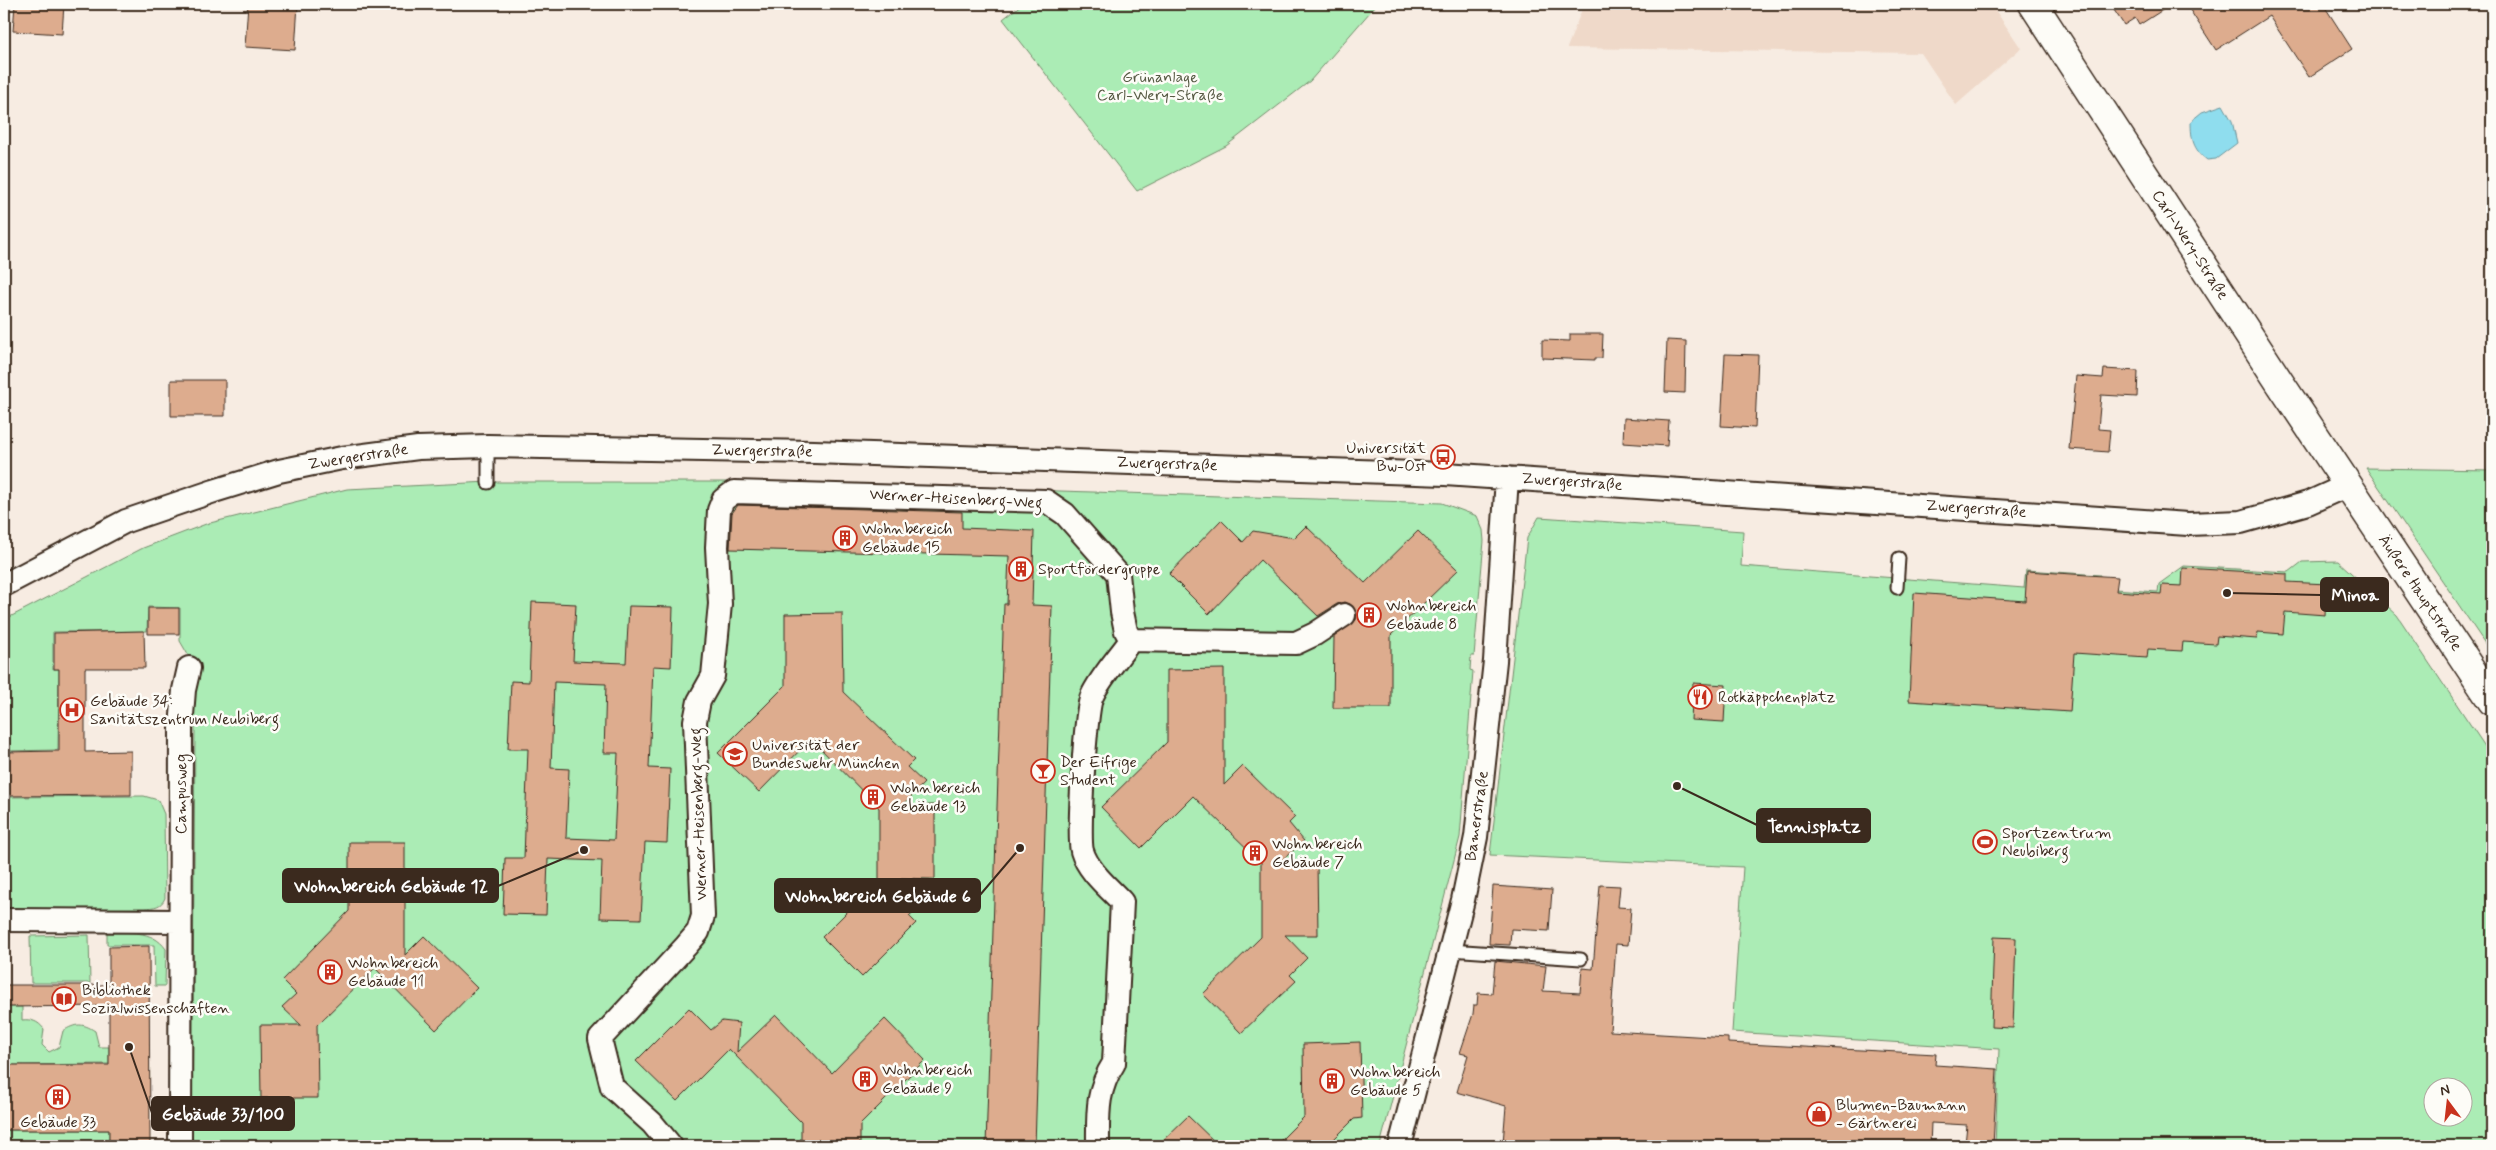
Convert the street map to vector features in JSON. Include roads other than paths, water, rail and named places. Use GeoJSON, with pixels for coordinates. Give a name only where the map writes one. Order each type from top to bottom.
{"type":"FeatureCollection","features":[{"type":"Feature","properties":{"kind":"main road","name":"Carl-Wery-Straße"},"geometry":{"type":"LineString","coordinates":[[2033,4],[2348,485]]}},
{"type":"Feature","properties":{"kind":"main road","name":"Äußere Hauptstraße"},"geometry":{"type":"LineString","coordinates":[[2348,485],[2492,701]]}},
{"type":"Feature","properties":{"kind":"street","name":"Zwergerstraße"},"geometry":{"type":"LineString","coordinates":[[4,585],[126,521],[214,490],[342,458],[418,448],[488,446],[814,452],[1508,478],[2188,524],[2242,522],[2308,503],[2348,485]]}},
{"type":"Feature","properties":{"kind":"street","name":"Bamerstraße"},"geometry":{"type":"LineString","coordinates":[[1400,1146],[1450,950],[1476,837],[1495,661],[1508,478]]}},
{"type":"Feature","properties":{"kind":"street","name":"Werner-Heisenberg-Weg"},"geometry":{"type":"LineString","coordinates":[[670,1146],[652,1123],[612,1087],[600,1040],[698,932],[703,916],[695,721],[699,700],[713,676],[720,604],[717,547],[719,510],[723,500],[734,492],[1046,501],[1065,514],[1118,574],[1122,612],[1126,631],[1131,640]]}},
{"type":"Feature","properties":{"kind":"street"},"geometry":{"type":"LineString","coordinates":[[1098,1146],[1099,1096],[1107,1074],[1114,1063],[1122,902],[1090,866],[1081,849],[1085,748],[1091,696],[1131,640],[1296,643],[1315,634],[1344,615]]}},
{"type":"Feature","properties":{"kind":"street","name":"Campusweg"},"geometry":{"type":"LineString","coordinates":[[180,1146],[181,728],[184,690],[189,668]]}},
{"type":"Feature","properties":{"kind":"street"},"geometry":{"type":"LineString","coordinates":[[4,920],[180,921]]}},
{"type":"Feature","properties":{"kind":"lane"},"geometry":{"type":"LineString","coordinates":[[488,446],[488,483]]}},
{"type":"Feature","properties":{"kind":"lane"},"geometry":{"type":"LineString","coordinates":[[1897,588],[1899,558]]}},
{"type":"Feature","properties":{"kind":"lane"},"geometry":{"type":"LineString","coordinates":[[1450,950],[1581,959]]}},
{"type":"Feature","properties":{"kind":"water"},"geometry":{"type":"Polygon","coordinates":[[[2223,105],[2232,121],[2237,143],[2216,159],[2207,160],[2196,148],[2191,121],[2202,112],[2223,105]]]}},
{"type":"Feature","properties":{"kind":"place","name":"Universität Bw-Ost"},"geometry":{"type":"Point","coordinates":[1443,457]}},
{"type":"Feature","properties":{"kind":"place","name":"Wohnbereich Gebäude 15"},"geometry":{"type":"Point","coordinates":[845,538]}},
{"type":"Feature","properties":{"kind":"place","name":"Sportfördergruppe"},"geometry":{"type":"Point","coordinates":[1021,569]}},
{"type":"Feature","properties":{"kind":"place","name":"Minoa"},"geometry":{"type":"Point","coordinates":[2227,593]}},
{"type":"Feature","properties":{"kind":"place","name":"Wohnbereich Gebäude 8"},"geometry":{"type":"Point","coordinates":[1369,615]}},
{"type":"Feature","properties":{"kind":"place","name":"Rotkäppchenplatz"},"geometry":{"type":"Point","coordinates":[1700,697]}},
{"type":"Feature","properties":{"kind":"place","name":"Gebäude 34: Sanitätszentrum Neubiberg"},"geometry":{"type":"Point","coordinates":[72,710]}},
{"type":"Feature","properties":{"kind":"place","name":"Universität der Bundeswehr München"},"geometry":{"type":"Point","coordinates":[735,754]}},
{"type":"Feature","properties":{"kind":"place","name":"Der Eifrige Student"},"geometry":{"type":"Point","coordinates":[1043,771]}},
{"type":"Feature","properties":{"kind":"place","name":"Tennisplatz"},"geometry":{"type":"Point","coordinates":[1677,786]}},
{"type":"Feature","properties":{"kind":"place","name":"Wohnbereich Gebäude 13"},"geometry":{"type":"Point","coordinates":[873,797]}},
{"type":"Feature","properties":{"kind":"place","name":"Sportzentrum Neubiberg"},"geometry":{"type":"Point","coordinates":[1985,842]}},
{"type":"Feature","properties":{"kind":"place","name":"Wohnbereich Gebäude 6"},"geometry":{"type":"Point","coordinates":[1020,848]}},
{"type":"Feature","properties":{"kind":"place","name":"Wohnbereich Gebäude 12"},"geometry":{"type":"Point","coordinates":[584,850]}},
{"type":"Feature","properties":{"kind":"place","name":"Wohnbereich Gebäude 7"},"geometry":{"type":"Point","coordinates":[1255,853]}},
{"type":"Feature","properties":{"kind":"place","name":"Wohnbereich Gebäude 11"},"geometry":{"type":"Point","coordinates":[330,972]}},
{"type":"Feature","properties":{"kind":"place","name":"Bibliothek Sozialwissenschaften"},"geometry":{"type":"Point","coordinates":[64,999]}},
{"type":"Feature","properties":{"kind":"place","name":"Gebäude 33/100"},"geometry":{"type":"Point","coordinates":[129,1047]}},
{"type":"Feature","properties":{"kind":"place","name":"Wohnbereich Gebäude 9"},"geometry":{"type":"Point","coordinates":[865,1079]}},
{"type":"Feature","properties":{"kind":"place","name":"Wohnbereich Gebäude 5"},"geometry":{"type":"Point","coordinates":[1332,1081]}},
{"type":"Feature","properties":{"kind":"place","name":"Gebäude 33"},"geometry":{"type":"Point","coordinates":[58,1097]}},
{"type":"Feature","properties":{"kind":"place","name":"Blumen-Baumann - Gärtnerei"},"geometry":{"type":"Point","coordinates":[1819,1114]}},
{"type":"Feature","properties":{"kind":"park label","name":"Grünanlage Carl-Wery-Straße"},"geometry":{"type":"Point","coordinates":[1160,86]}}]}
